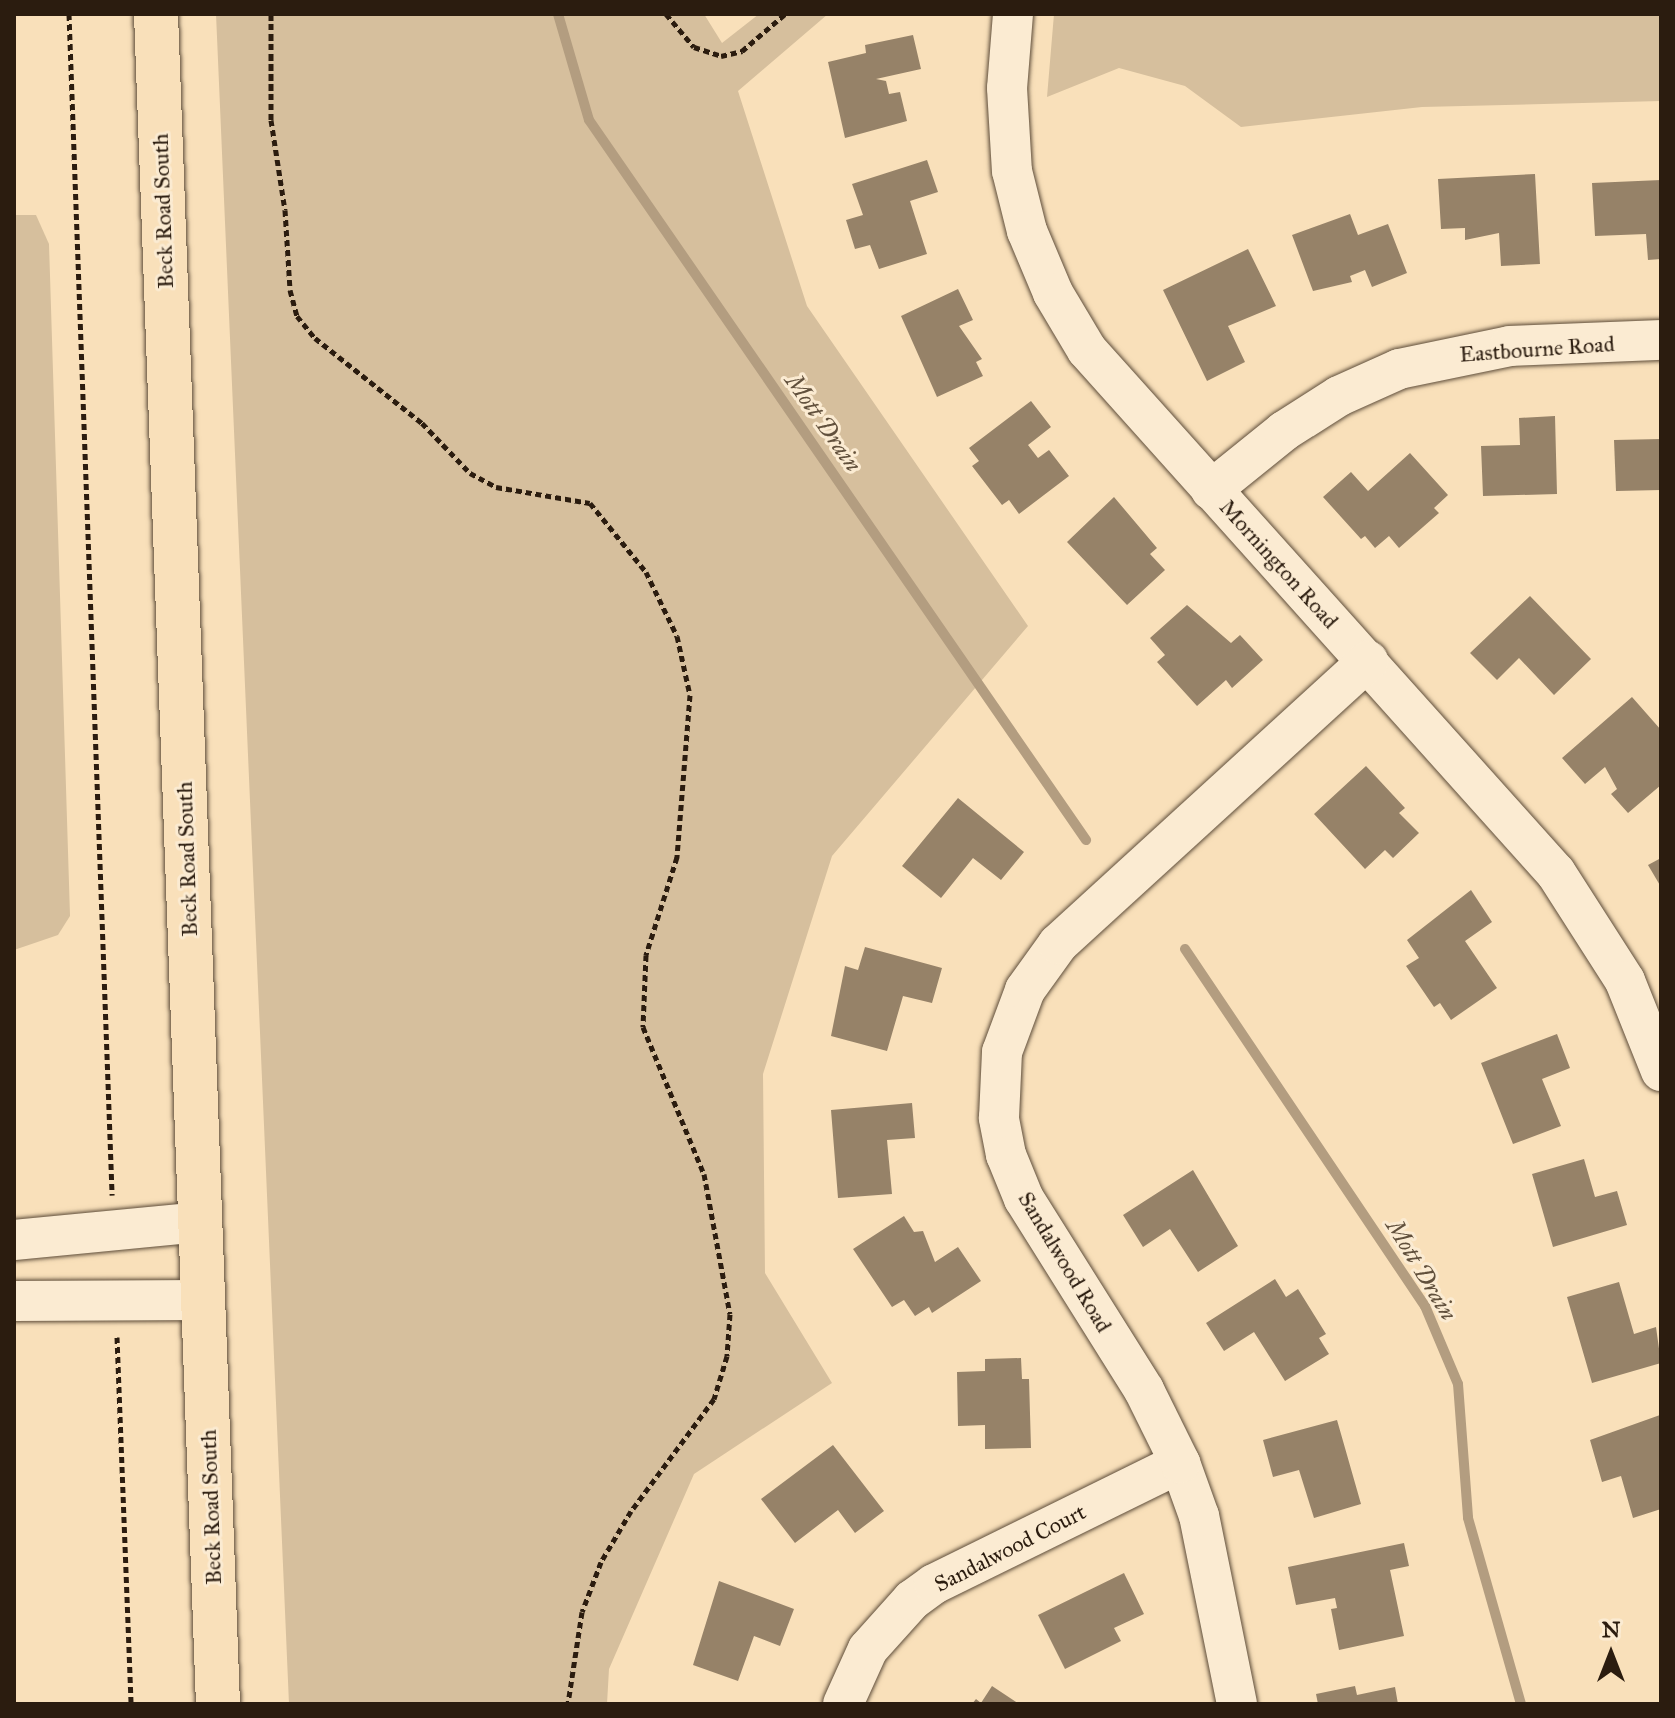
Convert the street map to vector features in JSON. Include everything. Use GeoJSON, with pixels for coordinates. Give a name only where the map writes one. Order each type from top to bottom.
{"type":"FeatureCollection","features":[{"type":"Feature","properties":{"kind":"main road","name":"Beck Road South"},"geometry":{"type":"LineString","coordinates":[[156,14],[218,1704]]}},
{"type":"Feature","properties":{"kind":"street","name":"Mornington Road"},"geometry":{"type":"LineString","coordinates":[[1013,14],[1008,130],[1027,231],[1053,293],[1087,350],[1564,884],[1625,981],[1661,1071]]}},
{"type":"Feature","properties":{"kind":"street","name":"Eastbourne Road"},"geometry":{"type":"LineString","coordinates":[[1211,490],[1284,431],[1339,396],[1399,369],[1510,346],[1661,340]]}},
{"type":"Feature","properties":{"kind":"street","name":"Sandalwood Road"},"geometry":{"type":"LineString","coordinates":[[1237,1704],[1199,1516],[1180,1463],[1144,1390],[1024,1199],[999,1118],[1002,1052],[1025,990],[1058,944],[1368,661]]}},
{"type":"Feature","properties":{"kind":"street"},"geometry":{"type":"LineString","coordinates":[[14,1240],[202,1222]]}},
{"type":"Feature","properties":{"kind":"street"},"geometry":{"type":"LineString","coordinates":[[14,1301],[203,1300]]}},
{"type":"Feature","properties":{"kind":"street","name":"Sandalwood Court"},"geometry":{"type":"LineString","coordinates":[[843,1704],[868,1649],[923,1592],[1180,1463]]}},
{"type":"Feature","properties":{"kind":"path"},"geometry":{"type":"LineString","coordinates":[[69,14],[113,1208]]}},
{"type":"Feature","properties":{"kind":"path"},"geometry":{"type":"LineString","coordinates":[[271,14],[271,120],[285,210],[290,290],[297,316],[315,338],[422,423],[470,473],[496,487],[590,503],[646,572],[677,636],[690,695],[677,857],[646,955],[643,1027],[704,1174],[730,1314],[727,1356],[714,1399],[631,1511],[601,1562],[582,1612],[568,1704]]}},
{"type":"Feature","properties":{"kind":"path"},"geometry":{"type":"LineString","coordinates":[[666,14],[694,47],[721,56],[742,51],[785,14]]}},
{"type":"Feature","properties":{"kind":"path"},"geometry":{"type":"LineString","coordinates":[[116,1323],[131,1704]]}},
{"type":"Feature","properties":{"kind":"shaded area"},"geometry":{"type":"Polygon","coordinates":[[[216,14],[704,14],[722,43],[759,14],[828,14],[738,91],[807,306],[1028,626],[832,856],[763,1074],[765,1273],[832,1383],[694,1474],[609,1669],[607,1704],[289,1704],[216,14]]]}},
{"type":"Feature","properties":{"kind":"shaded area"},"geometry":{"type":"Polygon","coordinates":[[[1054,14],[1661,14],[1661,101],[1422,107],[1241,127],[1185,86],[1119,68],[1047,97],[1054,14]]]}},
{"type":"Feature","properties":{"kind":"shaded area"},"geometry":{"type":"Polygon","coordinates":[[[14,215],[36,215],[49,244],[70,916],[58,935],[14,950],[14,215]]]}},
{"type":"Feature","properties":{"kind":"building"},"geometry":{"type":"Polygon","coordinates":[[[913,35],[921,69],[876,79],[886,81],[889,94],[900,92],[907,121],[845,138],[828,62],[866,53],[865,45],[913,35]]]}},
{"type":"Feature","properties":{"kind":"building"},"geometry":{"type":"Polygon","coordinates":[[[927,160],[938,192],[910,201],[927,254],[879,269],[870,245],[855,249],[846,220],[863,215],[852,184],[927,160]]]}},
{"type":"Feature","properties":{"kind":"building"},"geometry":{"type":"Polygon","coordinates":[[[1535,174],[1540,264],[1501,266],[1499,233],[1465,240],[1465,228],[1441,229],[1438,179],[1535,174]]]}},
{"type":"Feature","properties":{"kind":"building"},"geometry":{"type":"Polygon","coordinates":[[[1661,180],[1661,259],[1648,260],[1646,234],[1595,236],[1592,183],[1661,180]]]}},
{"type":"Feature","properties":{"kind":"building"},"geometry":{"type":"Polygon","coordinates":[[[1350,214],[1358,235],[1388,224],[1407,273],[1372,287],[1365,270],[1350,276],[1352,282],[1313,291],[1292,235],[1350,214]]]}},
{"type":"Feature","properties":{"kind":"building"},"geometry":{"type":"Polygon","coordinates":[[[1248,249],[1276,306],[1228,326],[1245,362],[1207,381],[1163,290],[1248,249]]]}},
{"type":"Feature","properties":{"kind":"building"},"geometry":{"type":"Polygon","coordinates":[[[958,289],[973,320],[959,326],[982,359],[976,362],[983,376],[937,397],[901,316],[958,289]]]}},
{"type":"Feature","properties":{"kind":"building"},"geometry":{"type":"Polygon","coordinates":[[[1031,401],[1051,427],[1028,445],[1038,458],[1049,450],[1069,476],[1019,514],[1009,500],[1002,505],[972,466],[979,461],[969,448],[1031,401]]]}},
{"type":"Feature","properties":{"kind":"building"},"geometry":{"type":"Polygon","coordinates":[[[1555,416],[1557,494],[1483,496],[1481,446],[1520,445],[1519,418],[1555,416]]]}},
{"type":"Feature","properties":{"kind":"building"},"geometry":{"type":"Polygon","coordinates":[[[1661,439],[1661,490],[1616,491],[1614,440],[1661,439]]]}},
{"type":"Feature","properties":{"kind":"building"},"geometry":{"type":"Polygon","coordinates":[[[1410,453],[1448,495],[1434,508],[1439,513],[1399,548],[1389,536],[1375,548],[1365,536],[1361,539],[1323,497],[1351,472],[1368,491],[1410,453]]]}},
{"type":"Feature","properties":{"kind":"building"},"geometry":{"type":"Polygon","coordinates":[[[1114,497],[1157,548],[1150,554],[1165,570],[1127,605],[1067,542],[1114,497]]]}},
{"type":"Feature","properties":{"kind":"building"},"geometry":{"type":"Polygon","coordinates":[[[1530,596],[1591,659],[1554,695],[1519,658],[1497,680],[1470,653],[1530,596]]]}},
{"type":"Feature","properties":{"kind":"building"},"geometry":{"type":"Polygon","coordinates":[[[1187,605],[1231,643],[1240,635],[1263,660],[1232,688],[1226,680],[1197,706],[1157,662],[1165,655],[1150,638],[1187,605]]]}},
{"type":"Feature","properties":{"kind":"building"},"geometry":{"type":"Polygon","coordinates":[[[1632,697],[1661,730],[1661,785],[1628,813],[1611,794],[1617,789],[1605,767],[1585,784],[1562,758],[1632,697]]]}},
{"type":"Feature","properties":{"kind":"building"},"geometry":{"type":"Polygon","coordinates":[[[1366,766],[1405,808],[1399,813],[1419,833],[1393,858],[1385,850],[1365,869],[1314,814],[1366,766]]]}},
{"type":"Feature","properties":{"kind":"building"},"geometry":{"type":"Polygon","coordinates":[[[958,798],[1024,852],[1001,880],[973,858],[941,898],[902,866],[958,798]]]}},
{"type":"Feature","properties":{"kind":"building"},"geometry":{"type":"Polygon","coordinates":[[[1661,858],[1661,887],[1648,865],[1661,858]]]}},
{"type":"Feature","properties":{"kind":"building"},"geometry":{"type":"Polygon","coordinates":[[[1471,890],[1492,922],[1465,941],[1497,988],[1451,1020],[1440,1003],[1434,1007],[1406,966],[1419,958],[1407,940],[1471,890]]]}},
{"type":"Feature","properties":{"kind":"building"},"geometry":{"type":"Polygon","coordinates":[[[865,947],[942,968],[932,1003],[903,996],[887,1051],[831,1036],[845,966],[858,970],[865,947]]]}},
{"type":"Feature","properties":{"kind":"building"},"geometry":{"type":"Polygon","coordinates":[[[1557,1034],[1570,1068],[1542,1079],[1561,1126],[1513,1144],[1481,1063],[1557,1034]]]}},
{"type":"Feature","properties":{"kind":"building"},"geometry":{"type":"Polygon","coordinates":[[[912,1103],[915,1138],[887,1140],[892,1194],[838,1198],[831,1110],[912,1103]]]}},
{"type":"Feature","properties":{"kind":"building"},"geometry":{"type":"Polygon","coordinates":[[[1584,1159],[1595,1197],[1617,1191],[1627,1225],[1553,1247],[1532,1174],[1584,1159]]]}},
{"type":"Feature","properties":{"kind":"building"},"geometry":{"type":"Polygon","coordinates":[[[1193,1170],[1238,1246],[1198,1272],[1170,1229],[1143,1247],[1123,1215],[1193,1170]]]}},
{"type":"Feature","properties":{"kind":"building"},"geometry":{"type":"Polygon","coordinates":[[[904,1216],[914,1232],[923,1231],[935,1262],[958,1247],[981,1281],[932,1313],[929,1307],[915,1316],[904,1300],[892,1307],[853,1249],[904,1216]]]}},
{"type":"Feature","properties":{"kind":"building"},"geometry":{"type":"Polygon","coordinates":[[[1275,1279],[1286,1297],[1298,1289],[1326,1334],[1319,1338],[1329,1354],[1285,1381],[1254,1332],[1224,1351],[1206,1323],[1275,1279]]]}},
{"type":"Feature","properties":{"kind":"building"},"geometry":{"type":"Polygon","coordinates":[[[1619,1282],[1634,1334],[1656,1327],[1661,1363],[1592,1383],[1567,1297],[1619,1282]]]}},
{"type":"Feature","properties":{"kind":"building"},"geometry":{"type":"Polygon","coordinates":[[[1021,1358],[1022,1379],[1029,1379],[1031,1448],[985,1449],[985,1425],[958,1426],[957,1372],[985,1371],[985,1359],[1021,1358]]]}},
{"type":"Feature","properties":{"kind":"building"},"geometry":{"type":"Polygon","coordinates":[[[1660,1415],[1661,1509],[1633,1518],[1621,1476],[1602,1482],[1590,1440],[1660,1415]]]}},
{"type":"Feature","properties":{"kind":"building"},"geometry":{"type":"Polygon","coordinates":[[[1337,1420],[1361,1504],[1314,1518],[1299,1470],[1273,1477],[1263,1440],[1337,1420]]]}},
{"type":"Feature","properties":{"kind":"building"},"geometry":{"type":"Polygon","coordinates":[[[833,1445],[884,1511],[855,1533],[838,1510],[795,1543],[761,1499],[833,1445]]]}},
{"type":"Feature","properties":{"kind":"building"},"geometry":{"type":"Polygon","coordinates":[[[1404,1543],[1409,1566],[1390,1570],[1404,1636],[1339,1650],[1331,1609],[1337,1608],[1335,1598],[1296,1605],[1288,1567],[1404,1543]]]}},
{"type":"Feature","properties":{"kind":"building"},"geometry":{"type":"Polygon","coordinates":[[[1124,1573],[1144,1614],[1114,1628],[1121,1641],[1065,1669],[1038,1615],[1124,1573]]]}},
{"type":"Feature","properties":{"kind":"building"},"geometry":{"type":"Polygon","coordinates":[[[719,1581],[794,1609],[780,1646],[754,1636],[738,1681],[693,1665],[719,1581]]]}},
{"type":"Feature","properties":{"kind":"building"},"geometry":{"type":"Polygon","coordinates":[[[992,1686],[1019,1704],[972,1704],[976,1699],[981,1703],[992,1686]]]}},
{"type":"Feature","properties":{"kind":"building"},"geometry":{"type":"Polygon","coordinates":[[[1355,1686],[1357,1695],[1395,1687],[1398,1704],[1318,1704],[1316,1694],[1355,1686]]]}},
{"type":"Feature","properties":{"kind":"waterway","name":"Mott Drain"},"geometry":{"type":"LineString","coordinates":[[558,14],[589,120],[1086,840]]}},
{"type":"Feature","properties":{"kind":"waterway","name":"Mott Drain"},"geometry":{"type":"LineString","coordinates":[[1185,949],[1425,1306],[1458,1384],[1468,1518],[1521,1704]]}}]}
